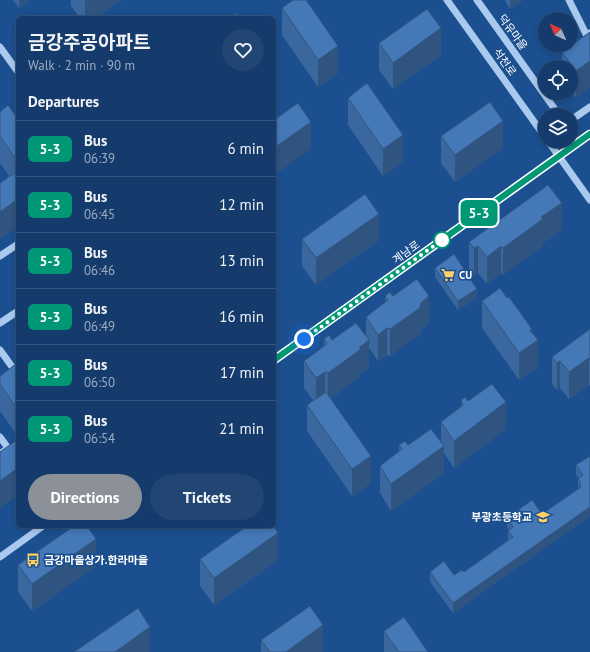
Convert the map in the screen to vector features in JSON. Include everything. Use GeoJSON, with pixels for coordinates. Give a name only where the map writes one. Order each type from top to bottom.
{"type":"FeatureCollection","features":[{"type":"Feature","properties":{"kind":"street","name":"석천로"},"geometry":{"type":"LineString","coordinates":[[447,0],[538,127]]}},
{"type":"Feature","properties":{"kind":"street","name":"덕유마을"},"geometry":{"type":"LineString","coordinates":[[477,0],[554,108]]}},
{"type":"Feature","properties":{"kind":"street"},"geometry":{"type":"LineString","coordinates":[[569,0],[587,36],[590,33]]}},
{"type":"Feature","properties":{"kind":"street"},"geometry":{"type":"LineString","coordinates":[[0,47],[16,69]]}},
{"type":"Feature","properties":{"kind":"street"},"geometry":{"type":"LineString","coordinates":[[578,115],[590,107]]}},
{"type":"Feature","properties":{"kind":"street","name":"계남로"},"geometry":{"type":"LineString","coordinates":[[276,359],[590,134]]}},
{"type":"Feature","properties":{"kind":"street"},"geometry":{"type":"LineString","coordinates":[[553,148],[590,200]]}},
{"type":"Feature","properties":{"kind":"street"},"geometry":{"type":"LineString","coordinates":[[0,256],[16,245]]}},
{"type":"Feature","properties":{"kind":"street"},"geometry":{"type":"LineString","coordinates":[[0,324],[16,312]]}},
{"type":"Feature","properties":{"kind":"street"},"geometry":{"type":"LineString","coordinates":[[0,350],[16,377]]}},
{"type":"Feature","properties":{"kind":"street"},"geometry":{"type":"LineString","coordinates":[[0,437],[8,448],[0,454]]}},
{"type":"Feature","properties":{"kind":"street"},"geometry":{"type":"LineString","coordinates":[[0,557],[40,528]]}},
{"type":"Feature","properties":{"kind":"building"},"geometry":{"type":"Polygon","coordinates":[[[293,0],[306,0],[338,46],[318,60],[282,8],[293,0]]]}},
{"type":"Feature","properties":{"kind":"building"},"geometry":{"type":"Polygon","coordinates":[[[427,9],[441,28],[393,63],[379,43],[427,9]]]}},
{"type":"Feature","properties":{"kind":"building"},"geometry":{"type":"Polygon","coordinates":[[[590,32],[590,61],[578,70],[578,60],[568,60],[562,52],[578,52],[578,41],[590,32]]]}},
{"type":"Feature","properties":{"kind":"building"},"geometry":{"type":"Polygon","coordinates":[[[367,83],[403,135],[383,149],[348,98],[367,83]]]}},
{"type":"Feature","properties":{"kind":"building"},"geometry":{"type":"Polygon","coordinates":[[[490,102],[503,121],[455,155],[441,136],[490,102]]]}},
{"type":"Feature","properties":{"kind":"building"},"geometry":{"type":"Polygon","coordinates":[[[298,103],[311,122],[276,147],[276,119],[298,103]]]}},
{"type":"Feature","properties":{"kind":"building"},"geometry":{"type":"Polygon","coordinates":[[[8,105],[16,116],[16,159],[0,136],[0,112],[8,105]]]}},
{"type":"Feature","properties":{"kind":"building"},"geometry":{"type":"Polygon","coordinates":[[[16,172],[16,200],[0,212],[0,183],[16,172]]]}},
{"type":"Feature","properties":{"kind":"building"},"geometry":{"type":"Polygon","coordinates":[[[548,185],[562,203],[541,217],[543,219],[503,248],[501,246],[487,257],[478,246],[474,248],[469,242],[548,185]]]}},
{"type":"Feature","properties":{"kind":"building"},"geometry":{"type":"Polygon","coordinates":[[[365,194],[379,214],[316,258],[302,239],[365,194]]]}},
{"type":"Feature","properties":{"kind":"building"},"geometry":{"type":"Polygon","coordinates":[[[454,254],[477,289],[458,301],[435,268],[454,254]]]}},
{"type":"Feature","properties":{"kind":"building"},"geometry":{"type":"Polygon","coordinates":[[[417,279],[429,296],[421,303],[420,308],[390,329],[387,328],[378,335],[366,317],[388,300],[385,296],[390,292],[393,296],[417,279]]]}},
{"type":"Feature","properties":{"kind":"building"},"geometry":{"type":"Polygon","coordinates":[[[500,288],[507,298],[509,297],[538,340],[519,353],[482,301],[500,288]]]}},
{"type":"Feature","properties":{"kind":"building"},"geometry":{"type":"Polygon","coordinates":[[[356,323],[369,340],[360,347],[360,350],[328,373],[325,372],[316,378],[304,361],[327,344],[324,339],[329,335],[332,340],[356,323]]]}},
{"type":"Feature","properties":{"kind":"building"},"geometry":{"type":"Polygon","coordinates":[[[590,329],[590,359],[589,358],[569,372],[560,361],[557,363],[552,357],[590,329]]]}},
{"type":"Feature","properties":{"kind":"building"},"geometry":{"type":"Polygon","coordinates":[[[16,364],[16,407],[0,384],[0,376],[16,364]]]}},
{"type":"Feature","properties":{"kind":"building"},"geometry":{"type":"Polygon","coordinates":[[[492,384],[506,402],[454,441],[441,422],[463,405],[461,400],[465,397],[468,401],[492,384]]]}},
{"type":"Feature","properties":{"kind":"building"},"geometry":{"type":"Polygon","coordinates":[[[326,392],[371,456],[352,469],[307,405],[326,392]]]}},
{"type":"Feature","properties":{"kind":"building"},"geometry":{"type":"Polygon","coordinates":[[[431,429],[444,446],[391,484],[380,466],[402,449],[399,445],[405,441],[408,445],[431,429]]]}},
{"type":"Feature","properties":{"kind":"building"},"geometry":{"type":"Polygon","coordinates":[[[16,440],[16,469],[0,481],[0,452],[16,440]]]}},
{"type":"Feature","properties":{"kind":"building","name":"부광초등학교"},"geometry":{"type":"Polygon","coordinates":[[[590,456],[590,507],[453,603],[430,572],[444,561],[454,575],[462,570],[464,572],[513,537],[508,531],[513,527],[507,518],[532,500],[542,514],[581,487],[578,479],[583,475],[576,465],[590,456]]]}},
{"type":"Feature","properties":{"kind":"building"},"geometry":{"type":"Polygon","coordinates":[[[71,528],[88,528],[96,539],[32,584],[18,565],[71,528]]]}},
{"type":"Feature","properties":{"kind":"building"},"geometry":{"type":"Polygon","coordinates":[[[244,528],[274,528],[278,533],[214,578],[200,559],[244,528]]]}},
{"type":"Feature","properties":{"kind":"building"},"geometry":{"type":"Polygon","coordinates":[[[310,606],[323,625],[286,652],[270,652],[261,640],[310,606]]]}},
{"type":"Feature","properties":{"kind":"building"},"geometry":{"type":"Polygon","coordinates":[[[138,608],[150,627],[115,652],[74,652],[138,608]]]}},
{"type":"Feature","properties":{"kind":"building"},"geometry":{"type":"Polygon","coordinates":[[[404,617],[428,652],[399,652],[384,631],[404,617]]]}},
{"type":"Feature","properties":{"kind":"bus line","name":"5-3"},"geometry":{"type":"LineString","coordinates":[[276,359],[590,134]]}},
{"type":"Feature","properties":{"kind":"place","name":"CU"},"geometry":{"type":"Point","coordinates":[448,275]}},
{"type":"Feature","properties":{"kind":"place","name":"부광초등학교"},"geometry":{"type":"Point","coordinates":[543,517]}},
{"type":"Feature","properties":{"kind":"place","name":"금강마을상가.한라마을"},"geometry":{"type":"Point","coordinates":[33,560]}},
{"type":"Feature","properties":{"kind":"route"},"geometry":{"type":"LineString","coordinates":[[304,339],[442,240]]}}]}
